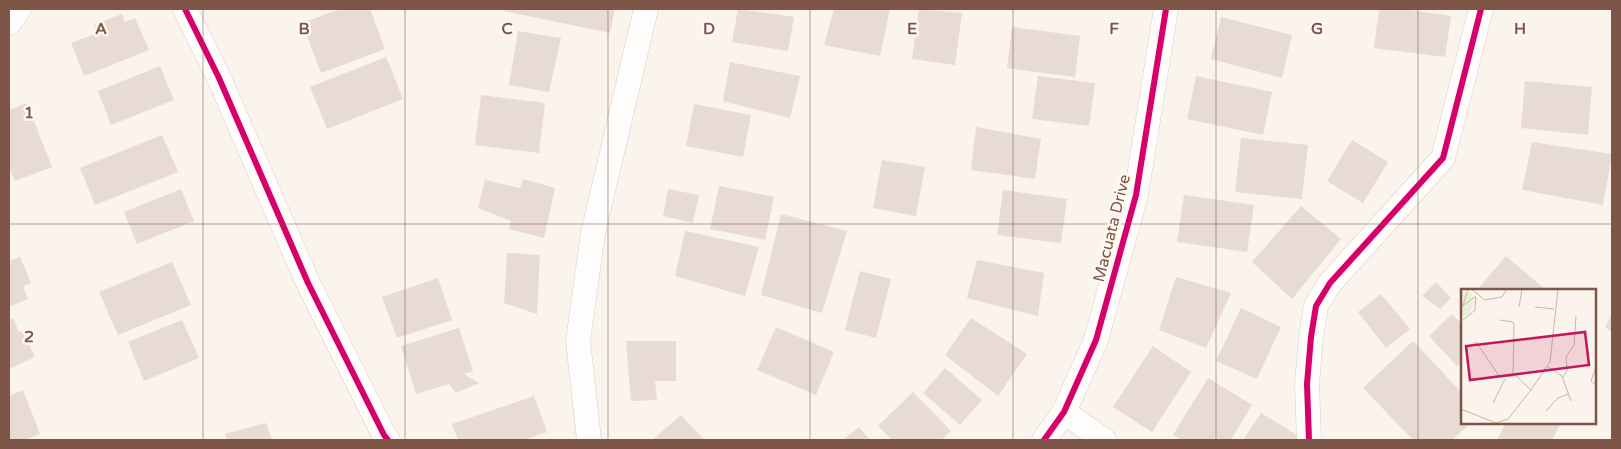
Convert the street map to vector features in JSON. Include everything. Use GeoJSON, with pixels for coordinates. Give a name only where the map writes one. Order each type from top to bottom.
{"type":"FeatureCollection","features":[{"type":"Feature","properties":{"kind":"street"},"geometry":{"type":"LineString","coordinates":[[9,23],[19,9]]}},
{"type":"Feature","properties":{"kind":"street"},"geometry":{"type":"LineString","coordinates":[[185,9],[219,78],[308,283],[388,440]]}},
{"type":"Feature","properties":{"kind":"street"},"geometry":{"type":"LineString","coordinates":[[589,440],[578,341],[592,233],[646,9]]}},
{"type":"Feature","properties":{"kind":"street","name":"Macuata Drive"},"geometry":{"type":"LineString","coordinates":[[1044,440],[1064,412],[1096,340],[1136,195],[1166,9]]}},
{"type":"Feature","properties":{"kind":"street"},"geometry":{"type":"LineString","coordinates":[[1309,440],[1307,384],[1316,306],[1330,283],[1443,158],[1481,9]]}},
{"type":"Feature","properties":{"kind":"street"},"geometry":{"type":"LineString","coordinates":[[1064,412],[1104,440]]}},
{"type":"Feature","properties":{"kind":"building"},"geometry":{"type":"Polygon","coordinates":[[[340,9],[370,9],[385,49],[321,73],[302,23],[340,9]]]}},
{"type":"Feature","properties":{"kind":"building"},"geometry":{"type":"Polygon","coordinates":[[[505,9],[615,9],[610,33],[505,11],[505,9]]]}},
{"type":"Feature","properties":{"kind":"building"},"geometry":{"type":"Polygon","coordinates":[[[738,9],[794,17],[788,51],[732,42],[738,9]]]}},
{"type":"Feature","properties":{"kind":"building"},"geometry":{"type":"Polygon","coordinates":[[[834,9],[890,9],[880,56],[824,45],[834,9]]]}},
{"type":"Feature","properties":{"kind":"building"},"geometry":{"type":"Polygon","coordinates":[[[919,9],[962,13],[955,65],[912,59],[919,9]]]}},
{"type":"Feature","properties":{"kind":"building"},"geometry":{"type":"Polygon","coordinates":[[[1379,9],[1402,9],[1451,16],[1445,57],[1374,48],[1379,9]]]}},
{"type":"Feature","properties":{"kind":"building"},"geometry":{"type":"Polygon","coordinates":[[[122,14],[125,22],[135,18],[149,50],[84,76],[71,43],[98,33],[94,25],[122,14]]]}},
{"type":"Feature","properties":{"kind":"building"},"geometry":{"type":"Polygon","coordinates":[[[1221,17],[1292,35],[1282,78],[1211,59],[1221,17]]]}},
{"type":"Feature","properties":{"kind":"building"},"geometry":{"type":"Polygon","coordinates":[[[1012,27],[1080,36],[1075,77],[1007,68],[1012,27]]]}},
{"type":"Feature","properties":{"kind":"building"},"geometry":{"type":"Polygon","coordinates":[[[518,31],[561,38],[549,92],[509,85],[518,31]]]}},
{"type":"Feature","properties":{"kind":"building"},"geometry":{"type":"Polygon","coordinates":[[[386,57],[403,99],[327,129],[310,87],[386,57]]]}},
{"type":"Feature","properties":{"kind":"building"},"geometry":{"type":"Polygon","coordinates":[[[730,62],[800,76],[790,118],[723,101],[730,62]]]}},
{"type":"Feature","properties":{"kind":"building"},"geometry":{"type":"Polygon","coordinates":[[[160,66],[174,100],[111,125],[98,91],[160,66]]]}},
{"type":"Feature","properties":{"kind":"building"},"geometry":{"type":"Polygon","coordinates":[[[1038,76],[1095,83],[1089,126],[1032,119],[1038,76]]]}},
{"type":"Feature","properties":{"kind":"building"},"geometry":{"type":"Polygon","coordinates":[[[1196,76],[1272,92],[1263,135],[1187,119],[1196,76]]]}},
{"type":"Feature","properties":{"kind":"building"},"geometry":{"type":"Polygon","coordinates":[[[1525,81],[1592,87],[1588,135],[1521,128],[1525,81]]]}},
{"type":"Feature","properties":{"kind":"building"},"geometry":{"type":"Polygon","coordinates":[[[481,95],[545,103],[539,153],[475,145],[481,95]]]}},
{"type":"Feature","properties":{"kind":"building"},"geometry":{"type":"Polygon","coordinates":[[[27,103],[52,167],[15,181],[9,167],[9,110],[27,103]]]}},
{"type":"Feature","properties":{"kind":"building"},"geometry":{"type":"Polygon","coordinates":[[[694,104],[751,115],[743,157],[686,146],[694,104]]]}},
{"type":"Feature","properties":{"kind":"building"},"geometry":{"type":"Polygon","coordinates":[[[976,127],[1041,139],[1035,179],[971,170],[976,127]]]}},
{"type":"Feature","properties":{"kind":"building"},"geometry":{"type":"Polygon","coordinates":[[[162,135],[178,172],[95,205],[80,168],[162,135]]]}},
{"type":"Feature","properties":{"kind":"building"},"geometry":{"type":"Polygon","coordinates":[[[1241,138],[1308,145],[1302,199],[1235,192],[1241,138]]]}},
{"type":"Feature","properties":{"kind":"building"},"geometry":{"type":"Polygon","coordinates":[[[1352,140],[1388,162],[1363,203],[1327,181],[1352,140]]]}},
{"type":"Feature","properties":{"kind":"building"},"geometry":{"type":"Polygon","coordinates":[[[1532,142],[1612,154],[1603,205],[1522,190],[1532,142]]]}},
{"type":"Feature","properties":{"kind":"building"},"geometry":{"type":"Polygon","coordinates":[[[882,160],[925,167],[916,216],[873,208],[882,160]]]}},
{"type":"Feature","properties":{"kind":"building"},"geometry":{"type":"Polygon","coordinates":[[[523,179],[555,188],[544,238],[509,229],[511,221],[478,208],[485,180],[520,188],[523,179]]]}},
{"type":"Feature","properties":{"kind":"building"},"geometry":{"type":"Polygon","coordinates":[[[719,186],[774,197],[765,240],[710,229],[719,186]]]}},
{"type":"Feature","properties":{"kind":"building"},"geometry":{"type":"Polygon","coordinates":[[[181,189],[194,221],[137,244],[124,212],[181,189]]]}},
{"type":"Feature","properties":{"kind":"building"},"geometry":{"type":"Polygon","coordinates":[[[668,189],[699,195],[693,223],[663,216],[668,189]]]}},
{"type":"Feature","properties":{"kind":"building"},"geometry":{"type":"Polygon","coordinates":[[[1003,190],[1067,199],[1061,243],[997,235],[1003,190]]]}},
{"type":"Feature","properties":{"kind":"building"},"geometry":{"type":"Polygon","coordinates":[[[1184,195],[1254,205],[1247,252],[1177,242],[1184,195]]]}},
{"type":"Feature","properties":{"kind":"building"},"geometry":{"type":"Polygon","coordinates":[[[1301,206],[1341,239],[1292,299],[1252,262],[1301,206]]]}},
{"type":"Feature","properties":{"kind":"building"},"geometry":{"type":"Polygon","coordinates":[[[781,214],[847,231],[822,313],[761,295],[781,214]]]}},
{"type":"Feature","properties":{"kind":"building"},"geometry":{"type":"Polygon","coordinates":[[[685,231],[759,247],[745,296],[675,276],[685,231]]]}},
{"type":"Feature","properties":{"kind":"building"},"geometry":{"type":"Polygon","coordinates":[[[507,253],[540,255],[537,314],[504,303],[507,253]]]}},
{"type":"Feature","properties":{"kind":"building"},"geometry":{"type":"Polygon","coordinates":[[[1506,256],[1545,289],[1478,289],[1506,256]]]}},
{"type":"Feature","properties":{"kind":"building"},"geometry":{"type":"Polygon","coordinates":[[[20,257],[31,283],[23,286],[28,299],[9,307],[9,261],[20,257]]]}},
{"type":"Feature","properties":{"kind":"building"},"geometry":{"type":"Polygon","coordinates":[[[977,260],[1044,273],[1038,316],[967,298],[977,260]]]}},
{"type":"Feature","properties":{"kind":"building"},"geometry":{"type":"Polygon","coordinates":[[[172,262],[191,305],[118,335],[99,292],[172,262]]]}},
{"type":"Feature","properties":{"kind":"building"},"geometry":{"type":"Polygon","coordinates":[[[860,271],[891,279],[876,338],[845,330],[860,271]]]}},
{"type":"Feature","properties":{"kind":"building"},"geometry":{"type":"Polygon","coordinates":[[[1176,277],[1231,293],[1206,348],[1159,330],[1176,277]]]}},
{"type":"Feature","properties":{"kind":"building"},"geometry":{"type":"Polygon","coordinates":[[[438,278],[452,320],[397,338],[382,297],[438,278]]]}},
{"type":"Feature","properties":{"kind":"building"},"geometry":{"type":"Polygon","coordinates":[[[1436,282],[1451,298],[1440,309],[1422,296],[1436,282]]]}},
{"type":"Feature","properties":{"kind":"building"},"geometry":{"type":"Polygon","coordinates":[[[1381,294],[1410,329],[1386,348],[1358,312],[1381,294]]]}},
{"type":"Feature","properties":{"kind":"building"},"geometry":{"type":"Polygon","coordinates":[[[1241,308],[1281,327],[1257,379],[1216,361],[1241,308]]]}},
{"type":"Feature","properties":{"kind":"building"},"geometry":{"type":"Polygon","coordinates":[[[1452,314],[1461,324],[1461,362],[1457,366],[1429,336],[1452,314]]]}},
{"type":"Feature","properties":{"kind":"building"},"geometry":{"type":"Polygon","coordinates":[[[1612,314],[1612,332],[1605,327],[1612,314]]]}},
{"type":"Feature","properties":{"kind":"building"},"geometry":{"type":"Polygon","coordinates":[[[13,318],[19,332],[23,331],[35,357],[9,369],[9,320],[13,318]]]}},
{"type":"Feature","properties":{"kind":"building"},"geometry":{"type":"Polygon","coordinates":[[[971,318],[1027,354],[998,396],[945,355],[971,318]]]}},
{"type":"Feature","properties":{"kind":"building"},"geometry":{"type":"Polygon","coordinates":[[[182,320],[199,358],[144,381],[128,342],[182,320]]]}},
{"type":"Feature","properties":{"kind":"building"},"geometry":{"type":"Polygon","coordinates":[[[776,327],[834,352],[816,395],[757,370],[776,327]]]}},
{"type":"Feature","properties":{"kind":"building"},"geometry":{"type":"Polygon","coordinates":[[[459,328],[473,371],[464,374],[479,383],[456,393],[449,384],[416,394],[401,346],[459,328]]]}},
{"type":"Feature","properties":{"kind":"building"},"geometry":{"type":"Polygon","coordinates":[[[626,341],[676,341],[676,381],[655,381],[657,400],[631,401],[626,341]]]}},
{"type":"Feature","properties":{"kind":"building"},"geometry":{"type":"Polygon","coordinates":[[[1413,341],[1461,392],[1461,424],[1470,424],[1452,440],[1413,440],[1363,388],[1413,341]]]}},
{"type":"Feature","properties":{"kind":"building"},"geometry":{"type":"Polygon","coordinates":[[[1153,346],[1191,372],[1152,432],[1113,407],[1153,346]]]}},
{"type":"Feature","properties":{"kind":"building"},"geometry":{"type":"Polygon","coordinates":[[[945,368],[982,400],[960,425],[923,393],[945,368]]]}},
{"type":"Feature","properties":{"kind":"building"},"geometry":{"type":"Polygon","coordinates":[[[1208,378],[1252,405],[1231,440],[1182,440],[1173,435],[1208,378]]]}},
{"type":"Feature","properties":{"kind":"building"},"geometry":{"type":"Polygon","coordinates":[[[23,390],[40,434],[24,440],[9,440],[9,396],[23,390]]]}},
{"type":"Feature","properties":{"kind":"building"},"geometry":{"type":"Polygon","coordinates":[[[913,392],[951,431],[941,440],[892,440],[878,426],[913,392]]]}},
{"type":"Feature","properties":{"kind":"building"},"geometry":{"type":"Polygon","coordinates":[[[534,396],[547,432],[524,440],[458,440],[452,424],[534,396]]]}},
{"type":"Feature","properties":{"kind":"building"},"geometry":{"type":"Polygon","coordinates":[[[1261,413],[1300,437],[1297,440],[1243,440],[1261,413]]]}},
{"type":"Feature","properties":{"kind":"building"},"geometry":{"type":"Polygon","coordinates":[[[681,415],[704,440],[652,440],[681,415]]]}},
{"type":"Feature","properties":{"kind":"building"},"geometry":{"type":"Polygon","coordinates":[[[266,423],[272,440],[227,440],[225,434],[266,423]]]}},
{"type":"Feature","properties":{"kind":"building"},"geometry":{"type":"Polygon","coordinates":[[[1505,424],[1560,424],[1552,440],[1497,440],[1505,424]]]}},
{"type":"Feature","properties":{"kind":"building"},"geometry":{"type":"Polygon","coordinates":[[[859,427],[870,440],[843,440],[859,427]]]}},
{"type":"Feature","properties":{"kind":"cycle path"},"geometry":{"type":"LineString","coordinates":[[185,9],[219,78],[308,283],[388,440]]}},
{"type":"Feature","properties":{"kind":"cycle path"},"geometry":{"type":"LineString","coordinates":[[1044,440],[1064,412],[1096,340],[1136,195],[1166,9]]}},
{"type":"Feature","properties":{"kind":"cycle path"},"geometry":{"type":"LineString","coordinates":[[1309,440],[1307,384],[1316,306],[1330,283],[1443,158],[1481,9]]}}]}
